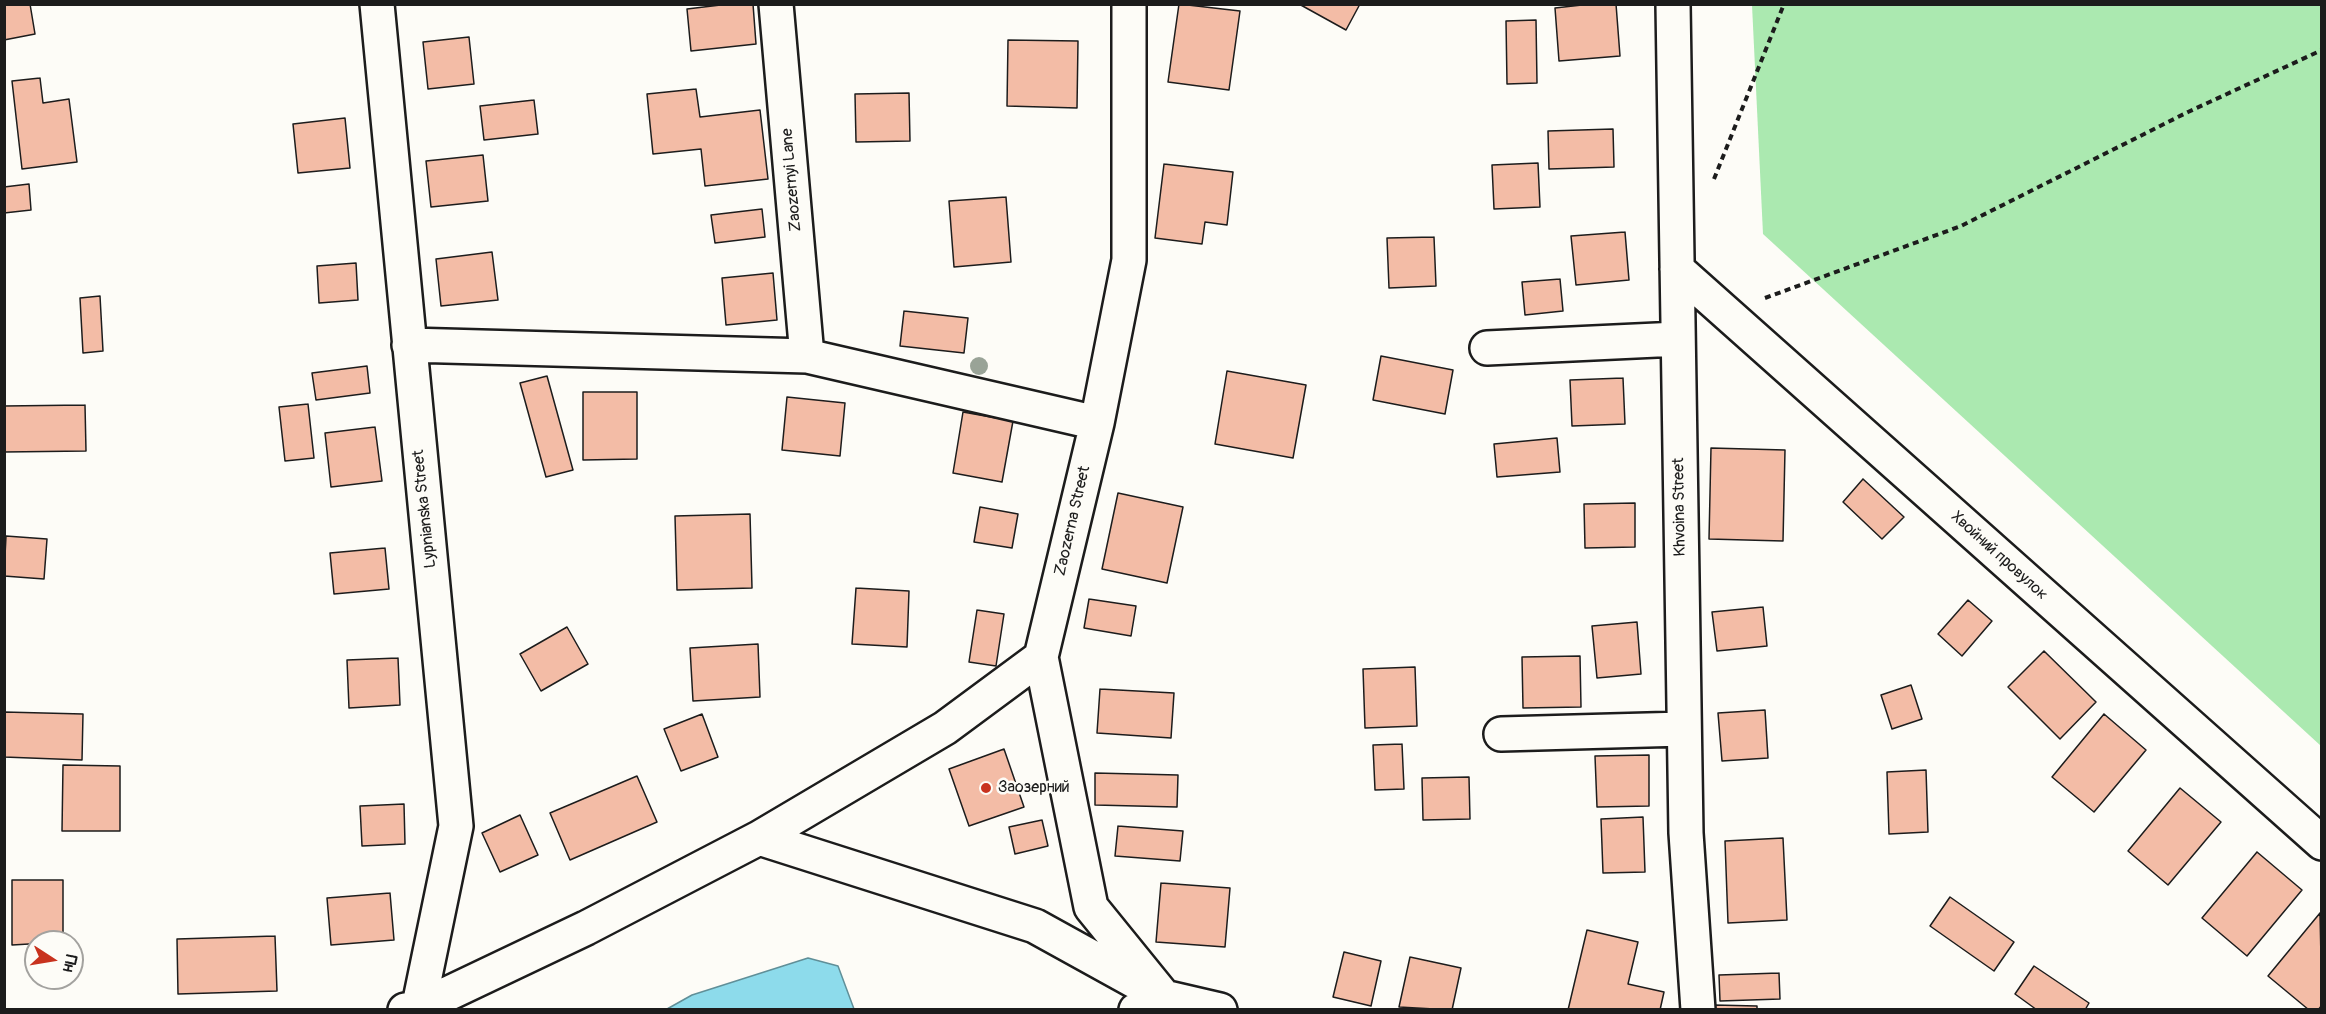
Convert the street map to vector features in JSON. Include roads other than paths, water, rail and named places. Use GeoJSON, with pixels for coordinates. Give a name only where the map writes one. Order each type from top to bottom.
{"type":"FeatureCollection","features":[{"type":"Feature","properties":{"kind":"street","name":"Lypnianska Street"},"geometry":{"type":"LineString","coordinates":[[377,4],[456,826],[414,1009]]}},
{"type":"Feature","properties":{"kind":"street","name":"Zaozernyi Lane"},"geometry":{"type":"LineString","coordinates":[[776,4],[807,356]]}},
{"type":"Feature","properties":{"kind":"street","name":"Zaozerna Street"},"geometry":{"type":"LineString","coordinates":[[1129,4],[1129,260],[1096,423],[1041,657],[1091,907],[1155,1005]]}},
{"type":"Feature","properties":{"kind":"street","name":"Khvoina Street"},"geometry":{"type":"LineString","coordinates":[[1673,4],[1686,833],[1698,1010]]}},
{"type":"Feature","properties":{"kind":"street","name":"Хвойний провулок"},"geometry":{"type":"LineString","coordinates":[[1677,269],[2322,843]]}},
{"type":"Feature","properties":{"kind":"street"},"geometry":{"type":"LineString","coordinates":[[1487,348],[1678,339]]}},
{"type":"Feature","properties":{"kind":"street"},"geometry":{"type":"LineString","coordinates":[[408,345],[807,356],[1096,423]]}},
{"type":"Feature","properties":{"kind":"street"},"geometry":{"type":"LineString","coordinates":[[414,1009],[586,928],[759,838],[945,729],[1041,657]]}},
{"type":"Feature","properties":{"kind":"street"},"geometry":{"type":"LineString","coordinates":[[1501,734],[1684,729]]}},
{"type":"Feature","properties":{"kind":"street"},"geometry":{"type":"LineString","coordinates":[[759,838],[1035,926],[1155,1005],[1220,1010]]}},
{"type":"Feature","properties":{"kind":"water"},"geometry":{"type":"Polygon","coordinates":[[[808,958],[838,966],[854,1009],[667,1009],[692,995],[808,958]]]}},
{"type":"Feature","properties":{"kind":"place","name":"Заозерний"},"geometry":{"type":"Point","coordinates":[986,788]}}]}
